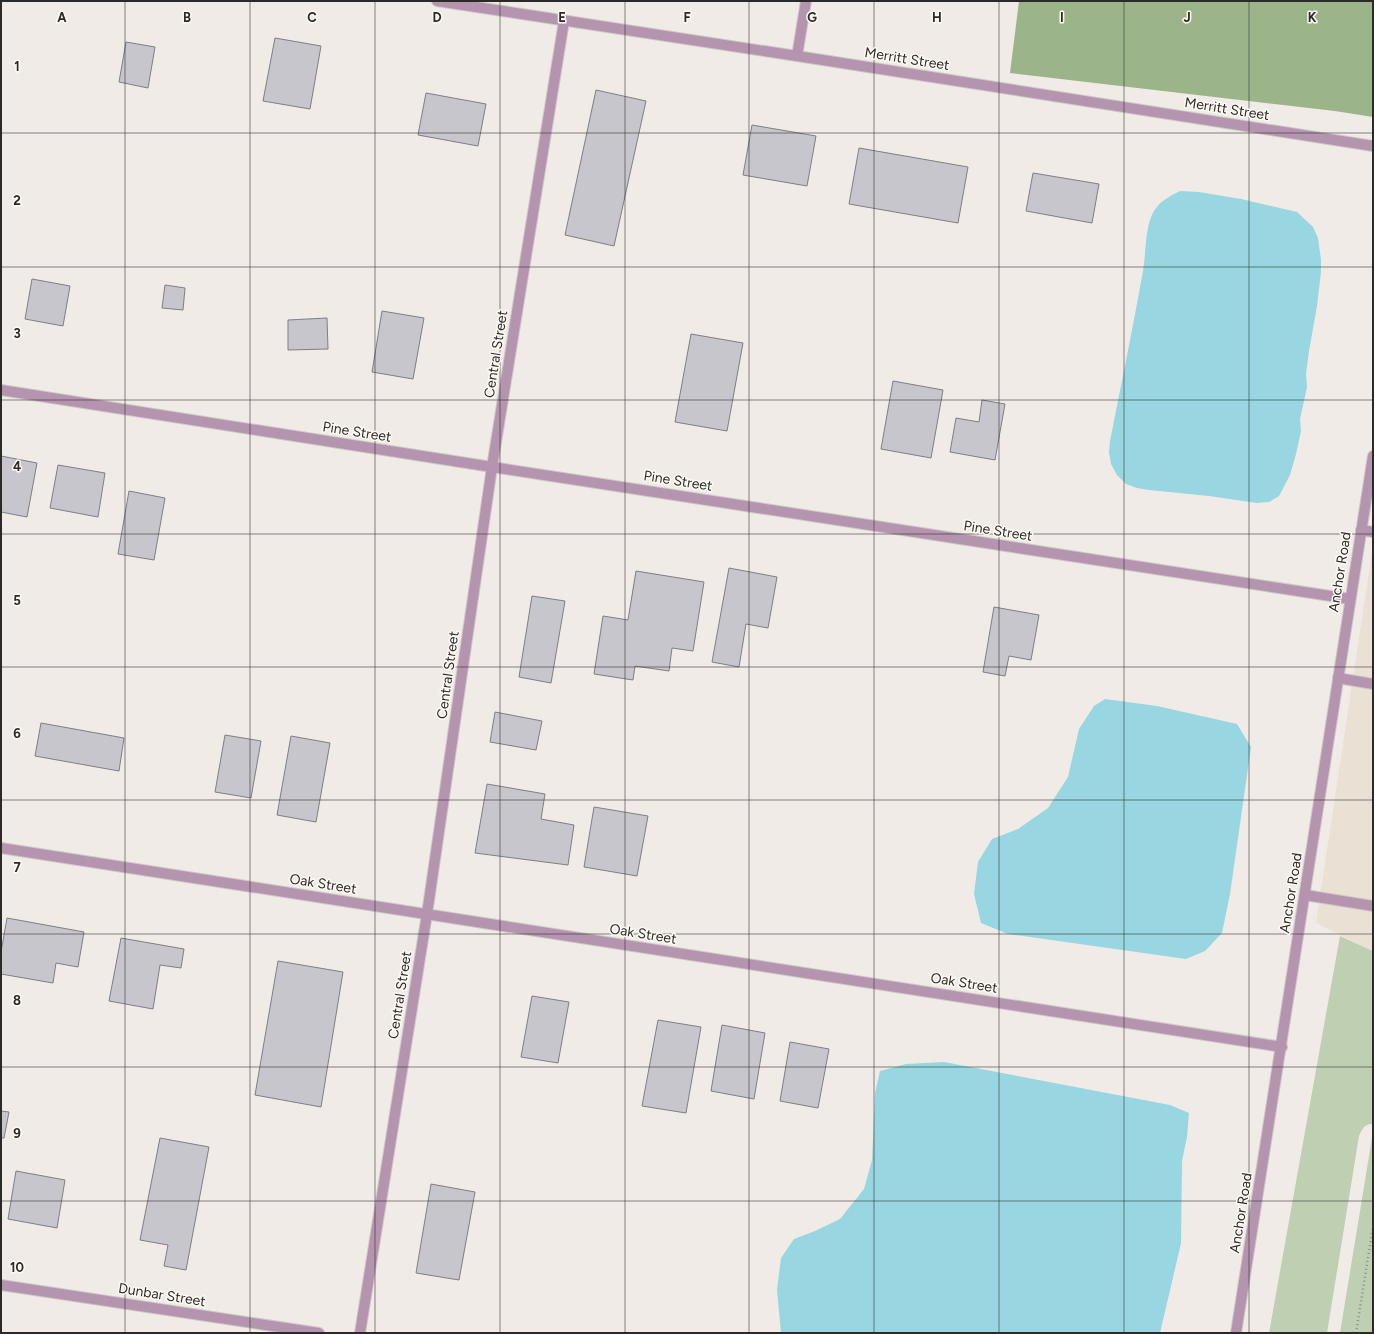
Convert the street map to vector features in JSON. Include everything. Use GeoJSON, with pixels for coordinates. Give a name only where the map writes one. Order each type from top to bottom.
{"type":"FeatureCollection","features":[{"type":"Feature","properties":{"kind":"street","name":"Merritt Street"},"geometry":{"type":"LineString","coordinates":[[437,1],[1373,146]]}},
{"type":"Feature","properties":{"kind":"street"},"geometry":{"type":"LineString","coordinates":[[797,56],[806,1]]}},
{"type":"Feature","properties":{"kind":"street","name":"Central Street"},"geometry":{"type":"LineString","coordinates":[[360,1333],[427,914],[492,467],[564,21]]}},
{"type":"Feature","properties":{"kind":"street","name":"Pine Street"},"geometry":{"type":"LineString","coordinates":[[1,390],[1350,599]]}},
{"type":"Feature","properties":{"kind":"street","name":"Anchor Road"},"geometry":{"type":"LineString","coordinates":[[1236,1333],[1373,456]]}},
{"type":"Feature","properties":{"kind":"street"},"geometry":{"type":"LineString","coordinates":[[1361,530],[1373,532]]}},
{"type":"Feature","properties":{"kind":"street"},"geometry":{"type":"LineString","coordinates":[[1338,678],[1373,684]]}},
{"type":"Feature","properties":{"kind":"street","name":"Oak Street"},"geometry":{"type":"LineString","coordinates":[[1,848],[1282,1046]]}},
{"type":"Feature","properties":{"kind":"street"},"geometry":{"type":"LineString","coordinates":[[1305,895],[1373,906]]}},
{"type":"Feature","properties":{"kind":"street","name":"Dunbar Street"},"geometry":{"type":"LineString","coordinates":[[1,1285],[319,1333]]}},
{"type":"Feature","properties":{"kind":"path"},"geometry":{"type":"LineString","coordinates":[[1356,1333],[1373,1227]]}},
{"type":"Feature","properties":{"kind":"shaded area"},"geometry":{"type":"Polygon","coordinates":[[[1373,546],[1373,951],[1316,923],[1373,546]]]}},
{"type":"Feature","properties":{"kind":"green space"},"geometry":{"type":"Polygon","coordinates":[[[1019,1],[1373,1],[1373,117],[1335,111],[1010,73],[1019,1]]]}},
{"type":"Feature","properties":{"kind":"green space"},"geometry":{"type":"Polygon","coordinates":[[[1340,936],[1373,951],[1373,1124],[1368,1124],[1359,1136],[1327,1333],[1269,1333],[1340,936]]]}},
{"type":"Feature","properties":{"kind":"green space"},"geometry":{"type":"Polygon","coordinates":[[[1372,1138],[1373,1333],[1340,1333],[1372,1138]]]}},
{"type":"Feature","properties":{"kind":"water"},"geometry":{"type":"Polygon","coordinates":[[[1180,191],[1199,192],[1241,199],[1297,212],[1313,227],[1318,238],[1321,272],[1306,374],[1307,387],[1300,419],[1301,431],[1290,475],[1279,496],[1269,502],[1257,503],[1137,488],[1126,484],[1117,475],[1111,464],[1109,452],[1110,441],[1143,271],[1149,224],[1154,211],[1159,204],[1180,191]]]}},
{"type":"Feature","properties":{"kind":"water"},"geometry":{"type":"Polygon","coordinates":[[[1105,699],[1157,706],[1237,724],[1251,747],[1230,894],[1222,933],[1205,951],[1186,959],[1008,934],[981,923],[974,894],[978,862],[992,839],[1018,829],[1048,808],[1068,777],[1079,729],[1094,706],[1105,699]]]}},
{"type":"Feature","properties":{"kind":"water"},"geometry":{"type":"Polygon","coordinates":[[[944,1062],[1170,1105],[1189,1113],[1187,1137],[1182,1161],[1181,1243],[1160,1333],[781,1333],[777,1290],[781,1258],[794,1239],[840,1219],[864,1189],[872,1160],[875,1093],[880,1071],[906,1064],[944,1062]]]}},
{"type":"Feature","properties":{"kind":"building"},"geometry":{"type":"Polygon","coordinates":[[[275,38],[321,46],[310,109],[263,101],[275,38]]]}},
{"type":"Feature","properties":{"kind":"building"},"geometry":{"type":"Polygon","coordinates":[[[126,42],[155,47],[148,88],[119,82],[126,42]]]}},
{"type":"Feature","properties":{"kind":"building"},"geometry":{"type":"Polygon","coordinates":[[[596,90],[646,101],[614,246],[565,235],[596,90]]]}},
{"type":"Feature","properties":{"kind":"building"},"geometry":{"type":"Polygon","coordinates":[[[426,93],[486,104],[478,146],[418,135],[426,93]]]}},
{"type":"Feature","properties":{"kind":"building"},"geometry":{"type":"Polygon","coordinates":[[[752,125],[816,136],[807,186],[743,175],[752,125]]]}},
{"type":"Feature","properties":{"kind":"building"},"geometry":{"type":"Polygon","coordinates":[[[859,148],[968,167],[958,223],[849,204],[859,148]]]}},
{"type":"Feature","properties":{"kind":"building"},"geometry":{"type":"Polygon","coordinates":[[[1033,173],[1099,184],[1092,223],[1026,211],[1033,173]]]}},
{"type":"Feature","properties":{"kind":"building"},"geometry":{"type":"Polygon","coordinates":[[[32,279],[70,286],[63,326],[25,319],[32,279]]]}},
{"type":"Feature","properties":{"kind":"building"},"geometry":{"type":"Polygon","coordinates":[[[165,285],[185,288],[183,310],[162,308],[165,285]]]}},
{"type":"Feature","properties":{"kind":"building"},"geometry":{"type":"Polygon","coordinates":[[[382,311],[424,318],[413,379],[372,372],[382,311]]]}},
{"type":"Feature","properties":{"kind":"building"},"geometry":{"type":"Polygon","coordinates":[[[327,318],[328,349],[288,350],[288,320],[327,318]]]}},
{"type":"Feature","properties":{"kind":"building"},"geometry":{"type":"Polygon","coordinates":[[[691,334],[743,343],[727,431],[675,422],[691,334]]]}},
{"type":"Feature","properties":{"kind":"building"},"geometry":{"type":"Polygon","coordinates":[[[893,381],[943,390],[931,458],[881,449],[893,381]]]}},
{"type":"Feature","properties":{"kind":"building"},"geometry":{"type":"Polygon","coordinates":[[[982,400],[1005,404],[995,460],[950,452],[956,418],[979,422],[982,400]]]}},
{"type":"Feature","properties":{"kind":"building"},"geometry":{"type":"Polygon","coordinates":[[[1,456],[37,463],[27,517],[1,512],[1,456]]]}},
{"type":"Feature","properties":{"kind":"building"},"geometry":{"type":"Polygon","coordinates":[[[58,465],[105,473],[98,517],[50,508],[58,465]]]}},
{"type":"Feature","properties":{"kind":"building"},"geometry":{"type":"Polygon","coordinates":[[[129,491],[165,498],[154,560],[118,554],[129,491]]]}},
{"type":"Feature","properties":{"kind":"building"},"geometry":{"type":"Polygon","coordinates":[[[729,568],[777,577],[768,628],[746,624],[739,667],[712,662],[729,568]]]}},
{"type":"Feature","properties":{"kind":"building"},"geometry":{"type":"Polygon","coordinates":[[[636,571],[704,582],[693,651],[672,648],[669,671],[635,666],[633,680],[594,674],[603,616],[628,620],[636,571]]]}},
{"type":"Feature","properties":{"kind":"building"},"geometry":{"type":"Polygon","coordinates":[[[532,596],[565,601],[551,683],[519,677],[532,596]]]}},
{"type":"Feature","properties":{"kind":"building"},"geometry":{"type":"Polygon","coordinates":[[[994,607],[1039,615],[1031,660],[1009,656],[1005,676],[983,672],[994,607]]]}},
{"type":"Feature","properties":{"kind":"building"},"geometry":{"type":"Polygon","coordinates":[[[495,712],[542,721],[536,750],[490,742],[495,712]]]}},
{"type":"Feature","properties":{"kind":"building"},"geometry":{"type":"Polygon","coordinates":[[[41,723],[124,738],[119,771],[35,756],[41,723]]]}},
{"type":"Feature","properties":{"kind":"building"},"geometry":{"type":"Polygon","coordinates":[[[225,735],[261,741],[251,798],[215,792],[225,735]]]}},
{"type":"Feature","properties":{"kind":"building"},"geometry":{"type":"Polygon","coordinates":[[[291,736],[330,743],[316,822],[277,815],[291,736]]]}},
{"type":"Feature","properties":{"kind":"building"},"geometry":{"type":"Polygon","coordinates":[[[487,784],[545,794],[541,819],[574,825],[568,865],[475,853],[487,784]]]}},
{"type":"Feature","properties":{"kind":"building"},"geometry":{"type":"Polygon","coordinates":[[[594,807],[648,816],[637,876],[584,867],[594,807]]]}},
{"type":"Feature","properties":{"kind":"building"},"geometry":{"type":"Polygon","coordinates":[[[7,918],[84,932],[78,967],[56,963],[53,983],[1,974],[1,952],[7,918]]]}},
{"type":"Feature","properties":{"kind":"building"},"geometry":{"type":"Polygon","coordinates":[[[121,938],[184,949],[181,968],[160,965],[153,1009],[109,1001],[121,938]]]}},
{"type":"Feature","properties":{"kind":"building"},"geometry":{"type":"Polygon","coordinates":[[[278,961],[343,972],[321,1107],[255,1095],[278,961]]]}},
{"type":"Feature","properties":{"kind":"building"},"geometry":{"type":"Polygon","coordinates":[[[532,996],[569,1002],[558,1063],[521,1057],[532,996]]]}},
{"type":"Feature","properties":{"kind":"building"},"geometry":{"type":"Polygon","coordinates":[[[658,1020],[701,1027],[686,1113],[642,1106],[658,1020]]]}},
{"type":"Feature","properties":{"kind":"building"},"geometry":{"type":"Polygon","coordinates":[[[722,1025],[765,1033],[754,1099],[711,1091],[722,1025]]]}},
{"type":"Feature","properties":{"kind":"building"},"geometry":{"type":"Polygon","coordinates":[[[790,1042],[829,1049],[818,1108],[780,1101],[790,1042]]]}},
{"type":"Feature","properties":{"kind":"building"},"geometry":{"type":"Polygon","coordinates":[[[1,1111],[9,1112],[4,1138],[1,1138],[1,1111]]]}},
{"type":"Feature","properties":{"kind":"building"},"geometry":{"type":"Polygon","coordinates":[[[160,1138],[209,1147],[186,1270],[164,1266],[168,1245],[140,1240],[160,1138]]]}},
{"type":"Feature","properties":{"kind":"building"},"geometry":{"type":"Polygon","coordinates":[[[16,1171],[65,1180],[57,1228],[8,1219],[16,1171]]]}},
{"type":"Feature","properties":{"kind":"building"},"geometry":{"type":"Polygon","coordinates":[[[431,1184],[475,1192],[459,1280],[416,1273],[431,1184]]]}}]}
